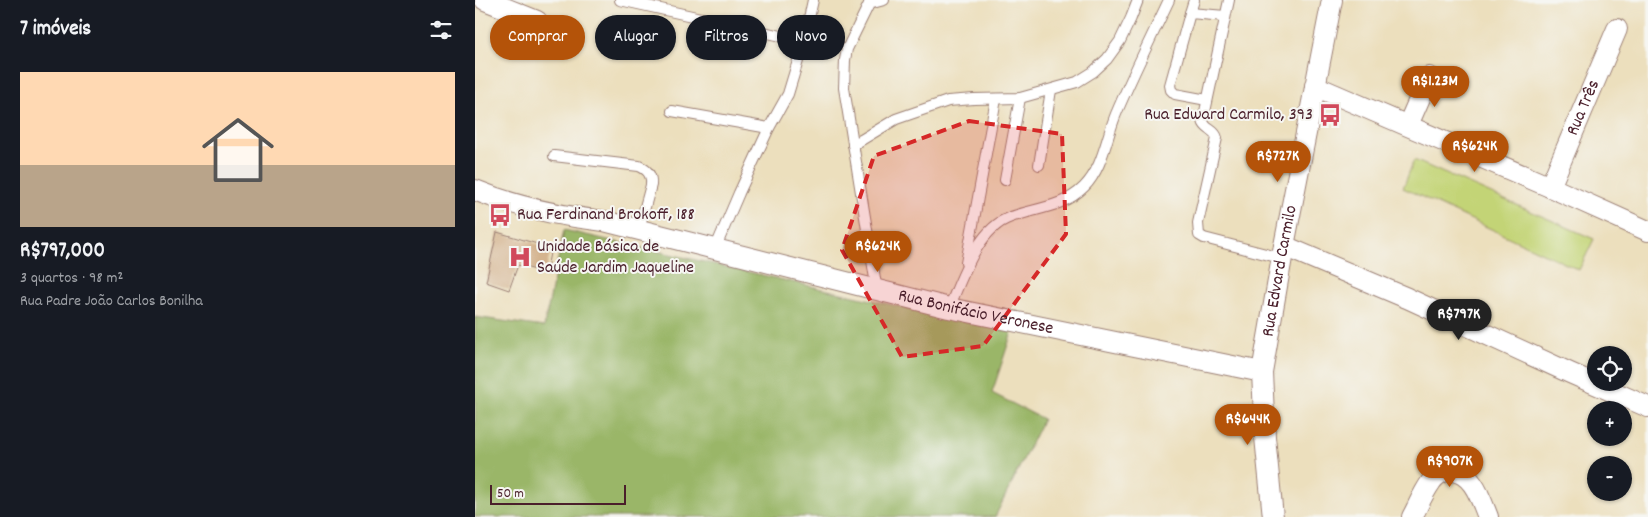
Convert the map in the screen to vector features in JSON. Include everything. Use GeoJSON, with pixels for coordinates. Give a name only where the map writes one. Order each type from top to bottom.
{"type":"FeatureCollection","features":[{"type":"Feature","properties":{"kind":"street"},"geometry":{"type":"LineString","coordinates":[[485,0],[522,15]]}},
{"type":"Feature","properties":{"kind":"street","name":"Rua Edvard Carmilo"},"geometry":{"type":"LineString","coordinates":[[1273,517],[1265,437],[1262,372],[1283,252],[1332,0]]}},
{"type":"Feature","properties":{"kind":"street","name":"Rua Três"},"geometry":{"type":"LineString","coordinates":[[1549,187],[1617,29]]}},
{"type":"Feature","properties":{"kind":"street"},"geometry":{"type":"LineString","coordinates":[[1409,126],[1429,77]]}},
{"type":"Feature","properties":{"kind":"street"},"geometry":{"type":"LineString","coordinates":[[1315,86],[1648,231]]}},
{"type":"Feature","properties":{"kind":"street","name":"Rua Bonifácio Veronese"},"geometry":{"type":"LineString","coordinates":[[482,192],[551,213],[605,221],[639,229],[949,308],[1262,372]]}},
{"type":"Feature","properties":{"kind":"street"},"geometry":{"type":"LineString","coordinates":[[1283,252],[1407,298],[1648,407]]}},
{"type":"Feature","properties":{"kind":"street"},"geometry":{"type":"LineString","coordinates":[[1412,517],[1431,482],[1439,474],[1447,470],[1467,477],[1477,491],[1488,517]]}},
{"type":"Feature","properties":{"kind":"lane"},"geometry":{"type":"LineString","coordinates":[[620,0],[777,35]]}},
{"type":"Feature","properties":{"kind":"lane"},"geometry":{"type":"LineString","coordinates":[[810,15],[813,0]]}},
{"type":"Feature","properties":{"kind":"lane"},"geometry":{"type":"LineString","coordinates":[[877,291],[844,88],[847,49],[870,2],[884,0]]}},
{"type":"Feature","properties":{"kind":"lane"},"geometry":{"type":"LineString","coordinates":[[853,145],[896,119],[948,101],[1020,98],[1077,82],[1093,72],[1107,59],[1120,41],[1138,0]]}},
{"type":"Feature","properties":{"kind":"lane"},"geometry":{"type":"LineString","coordinates":[[949,308],[964,273],[988,232],[998,223],[1010,217],[1065,201],[1084,187],[1093,176],[1116,115],[1169,0]]}},
{"type":"Feature","properties":{"kind":"lane"},"geometry":{"type":"LineString","coordinates":[[1194,0],[1170,88],[1175,94],[1207,100]]}},
{"type":"Feature","properties":{"kind":"lane"},"geometry":{"type":"LineString","coordinates":[[1229,0],[1203,124],[1214,132],[1217,138],[1198,223],[1199,235],[1204,238],[1283,252]]}},
{"type":"Feature","properties":{"kind":"lane"},"geometry":{"type":"LineString","coordinates":[[1190,13],[1225,16]]}},
{"type":"Feature","properties":{"kind":"lane"},"geometry":{"type":"LineString","coordinates":[[715,249],[769,128],[788,94],[798,60]]}},
{"type":"Feature","properties":{"kind":"lane"},"geometry":{"type":"LineString","coordinates":[[1039,165],[1051,90]]}},
{"type":"Feature","properties":{"kind":"lane"},"geometry":{"type":"LineString","coordinates":[[1005,180],[1020,98]]}},
{"type":"Feature","properties":{"kind":"lane"},"geometry":{"type":"LineString","coordinates":[[964,273],[996,99]]}},
{"type":"Feature","properties":{"kind":"lane"},"geometry":{"type":"LineString","coordinates":[[672,111],[769,128]]}},
{"type":"Feature","properties":{"kind":"lane"},"geometry":{"type":"LineString","coordinates":[[554,156],[639,166],[649,173],[652,179],[651,185],[639,229]]}},
{"type":"Feature","properties":{"kind":"highlighted area"},"geometry":{"type":"Polygon","coordinates":[[[969,121],[1062,134],[1066,234],[983,346],[902,357],[842,250],[874,156],[969,121]]]}},
{"type":"Feature","properties":{"kind":"green space"},"geometry":{"type":"Polygon","coordinates":[[[1414,160],[1594,239],[1579,270],[1403,188],[1414,160]]]}},
{"type":"Feature","properties":{"kind":"green space"},"geometry":{"type":"Polygon","coordinates":[[[564,230],[1012,332],[992,393],[1043,419],[995,517],[475,517],[475,317],[544,327],[564,230]]]}},
{"type":"Feature","properties":{"kind":"building","name":"Unidade Básica de Saúde Jardim Jaqueline"},"geometry":{"type":"Polygon","coordinates":[[[497,232],[551,248],[546,273],[518,265],[509,290],[486,282],[497,232]]]}},
{"type":"Feature","properties":{"kind":"place","name":"Rua Edward Carmilo, 393"},"geometry":{"type":"Point","coordinates":[1330,115]}},
{"type":"Feature","properties":{"kind":"place","name":"Rua Ferdinand Brokoff, 188"},"geometry":{"type":"Point","coordinates":[500,215]}},
{"type":"Feature","properties":{"kind":"place","name":"Unidade Básica de Saúde Jardim Jaqueline"},"geometry":{"type":"Point","coordinates":[520,257]}}]}
